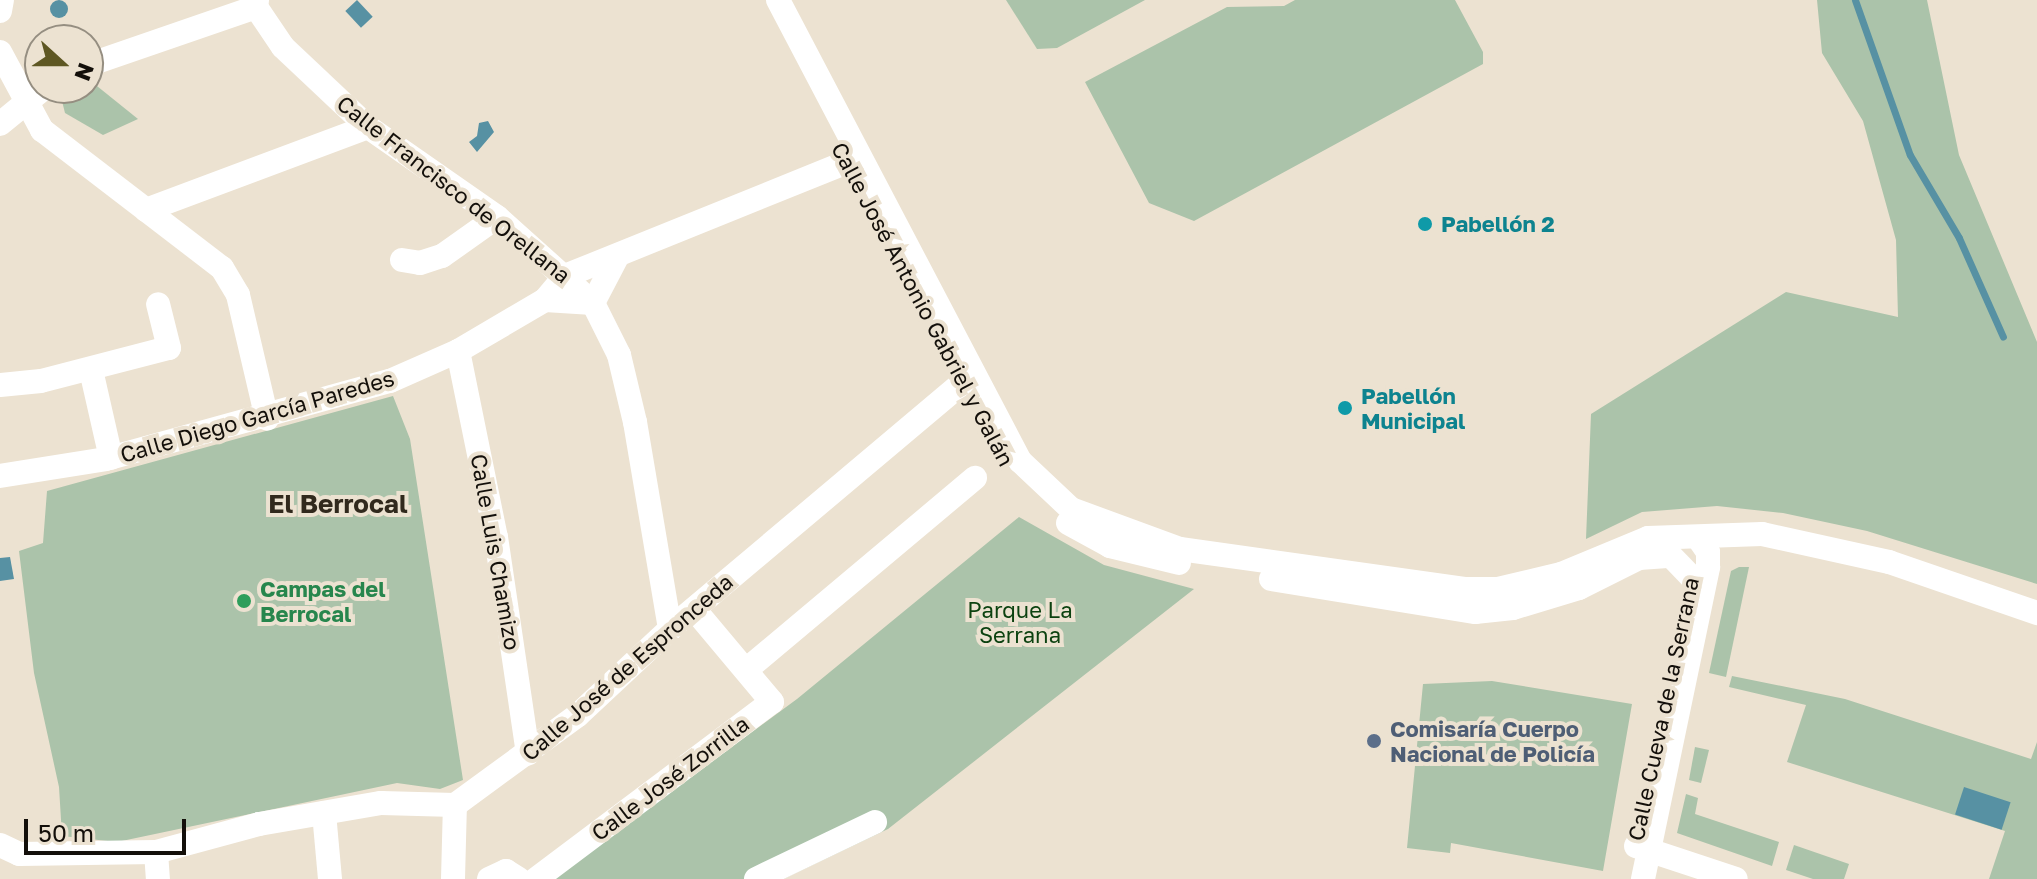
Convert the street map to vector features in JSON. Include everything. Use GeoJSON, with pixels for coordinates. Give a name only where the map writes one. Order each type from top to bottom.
{"type":"FeatureCollection","features":[{"type":"Feature","properties":{"kind":"street"},"geometry":{"type":"LineString","coordinates":[[0,11],[2,0]]}},
{"type":"Feature","properties":{"kind":"street","name":"Calle José Antonio Gabriel y Galán"},"geometry":{"type":"LineString","coordinates":[[763,0],[1020,461],[1071,509],[1180,549],[1466,589],[1498,589],[1549,577],[1648,538],[1699,539]]}},
{"type":"Feature","properties":{"kind":"street","name":"Calle José Antonio Gabriel y Galán"},"geometry":{"type":"LineString","coordinates":[[778,0],[853,159],[1015,474],[1035,496],[1069,524],[1142,556],[1475,612],[1513,608],[1567,592],[1639,558],[1699,539]]}},
{"type":"Feature","properties":{"kind":"street"},"geometry":{"type":"LineString","coordinates":[[104,59],[257,4]]}},
{"type":"Feature","properties":{"kind":"street","name":"Calle Francisco de Orellana"},"geometry":{"type":"LineString","coordinates":[[257,4],[283,47],[368,127],[497,217],[593,303],[619,355],[635,422],[670,629]]}},
{"type":"Feature","properties":{"kind":"street"},"geometry":{"type":"LineString","coordinates":[[0,52],[24,82]]}},
{"type":"Feature","properties":{"kind":"street"},"geometry":{"type":"LineString","coordinates":[[0,124],[24,103]]}},
{"type":"Feature","properties":{"kind":"street"},"geometry":{"type":"LineString","coordinates":[[36,104],[42,130],[222,268],[238,295],[267,419]]}},
{"type":"Feature","properties":{"kind":"street"},"geometry":{"type":"LineString","coordinates":[[146,210],[368,127]]}},
{"type":"Feature","properties":{"kind":"street"},"geometry":{"type":"LineString","coordinates":[[545,300],[565,276],[853,159]]}},
{"type":"Feature","properties":{"kind":"street"},"geometry":{"type":"LineString","coordinates":[[402,260],[420,263],[442,256],[497,217]]}},
{"type":"Feature","properties":{"kind":"street"},"geometry":{"type":"LineString","coordinates":[[545,300],[593,303],[618,255]]}},
{"type":"Feature","properties":{"kind":"street","name":"Calle Diego García Paredes"},"geometry":{"type":"LineString","coordinates":[[0,476],[111,458],[267,419],[390,381],[458,351],[545,300]]}},
{"type":"Feature","properties":{"kind":"street"},"geometry":{"type":"LineString","coordinates":[[0,385],[91,370],[169,348],[158,304]]}},
{"type":"Feature","properties":{"kind":"street","name":"Calle Luis Chamizo"},"geometry":{"type":"LineString","coordinates":[[458,351],[496,537],[528,754]]}},
{"type":"Feature","properties":{"kind":"street"},"geometry":{"type":"LineString","coordinates":[[91,370],[111,458]]}},
{"type":"Feature","properties":{"kind":"street","name":"Calle José de Espronceda"},"geometry":{"type":"LineString","coordinates":[[455,805],[528,754],[670,629],[965,381]]}},
{"type":"Feature","properties":{"kind":"street"},"geometry":{"type":"LineString","coordinates":[[746,670],[975,478]]}},
{"type":"Feature","properties":{"kind":"street"},"geometry":{"type":"LineString","coordinates":[[1699,539],[1762,534],[1889,562],[2037,613]]}},
{"type":"Feature","properties":{"kind":"street"},"geometry":{"type":"LineString","coordinates":[[1639,558],[1671,556],[1699,572],[1737,536]]}},
{"type":"Feature","properties":{"kind":"street","name":"Calle Cueva de la Serrana"},"geometry":{"type":"LineString","coordinates":[[1626,879],[1643,848],[1699,572],[1699,539]]}},
{"type":"Feature","properties":{"kind":"street","name":"Calle José Zorrilla"},"geometry":{"type":"LineString","coordinates":[[536,879],[772,702],[694,609]]}},
{"type":"Feature","properties":{"kind":"street"},"geometry":{"type":"LineString","coordinates":[[0,845],[19,854],[156,852],[381,803],[455,805],[453,879]]}},
{"type":"Feature","properties":{"kind":"street"},"geometry":{"type":"LineString","coordinates":[[324,813],[330,879]]}},
{"type":"Feature","properties":{"kind":"street"},"geometry":{"type":"LineString","coordinates":[[756,879],[875,822]]}},
{"type":"Feature","properties":{"kind":"street"},"geometry":{"type":"LineString","coordinates":[[1643,879],[1643,848],[1736,879]]}},
{"type":"Feature","properties":{"kind":"street"},"geometry":{"type":"LineString","coordinates":[[156,852],[158,879]]}},
{"type":"Feature","properties":{"kind":"street"},"geometry":{"type":"LineString","coordinates":[[489,879],[506,871],[519,879]]}},
{"type":"Feature","properties":{"kind":"green space"},"geometry":{"type":"Polygon","coordinates":[[[1006,0],[1145,0],[1057,48],[1037,49],[1006,0]]]}},
{"type":"Feature","properties":{"kind":"green space"},"geometry":{"type":"Polygon","coordinates":[[[1295,0],[1455,0],[1483,52],[1483,64],[1194,221],[1149,203],[1085,82],[1227,7],[1284,6],[1295,0]]]}},
{"type":"Feature","properties":{"kind":"green space"},"geometry":{"type":"Polygon","coordinates":[[[1817,0],[1927,0],[1959,155],[2037,342],[2037,584],[1867,531],[1783,513],[1717,506],[1642,512],[1586,539],[1591,414],[1786,292],[1898,317],[1896,240],[1863,121],[1822,53],[1817,0]]]}},
{"type":"Feature","properties":{"kind":"green space"},"geometry":{"type":"Polygon","coordinates":[[[104,92],[138,119],[103,135],[65,113],[63,104],[104,104],[104,92]]]}},
{"type":"Feature","properties":{"kind":"green space"},"geometry":{"type":"Polygon","coordinates":[[[393,396],[410,439],[463,780],[440,789],[397,783],[117,842],[62,836],[59,787],[34,673],[19,551],[43,543],[47,491],[393,396]]]}},
{"type":"Feature","properties":{"kind":"green space","name":"Parque La Serrana"},"geometry":{"type":"Polygon","coordinates":[[[1019,517],[1104,565],[1194,589],[888,829],[783,879],[553,879],[797,699],[1019,517]]]}},
{"type":"Feature","properties":{"kind":"green space"},"geometry":{"type":"Polygon","coordinates":[[[1749,567],[1726,677],[1709,673],[1731,571],[1749,567]]]}},
{"type":"Feature","properties":{"kind":"green space"},"geometry":{"type":"Polygon","coordinates":[[[1732,676],[1845,699],[2031,759],[2037,742],[2037,879],[1989,879],[2005,831],[1787,762],[1806,705],[1729,687],[1732,676]]]}},
{"type":"Feature","properties":{"kind":"green space"},"geometry":{"type":"Polygon","coordinates":[[[1492,681],[1632,704],[1603,871],[1451,843],[1450,853],[1407,848],[1423,684],[1492,681]]]}},
{"type":"Feature","properties":{"kind":"green space"},"geometry":{"type":"Polygon","coordinates":[[[1695,747],[1709,750],[1701,783],[1689,780],[1695,747]]]}},
{"type":"Feature","properties":{"kind":"green space"},"geometry":{"type":"Polygon","coordinates":[[[1686,794],[1698,798],[1695,814],[1779,842],[1772,866],[1677,833],[1686,794]]]}},
{"type":"Feature","properties":{"kind":"green space"},"geometry":{"type":"Polygon","coordinates":[[[1794,845],[1849,864],[1844,879],[1813,879],[1786,870],[1794,845]]]}},
{"type":"Feature","properties":{"kind":"water"},"geometry":{"type":"Polygon","coordinates":[[[59,0],[68,9],[59,18],[50,9],[59,0]]]}},
{"type":"Feature","properties":{"kind":"water"},"geometry":{"type":"Polygon","coordinates":[[[357,0],[373,17],[361,28],[345,11],[357,0]]]}},
{"type":"Feature","properties":{"kind":"water"},"geometry":{"type":"Polygon","coordinates":[[[488,121],[494,132],[477,152],[469,142],[477,136],[479,123],[488,121]]]}},
{"type":"Feature","properties":{"kind":"water"},"geometry":{"type":"Polygon","coordinates":[[[10,557],[14,579],[0,581],[0,558],[10,557]]]}},
{"type":"Feature","properties":{"kind":"water"},"geometry":{"type":"Polygon","coordinates":[[[1964,787],[2011,802],[2002,830],[1955,815],[1964,787]]]}},
{"type":"Feature","properties":{"kind":"waterway"},"geometry":{"type":"LineString","coordinates":[[1855,0],[1910,155],[1959,238],[2003,337]]}},
{"type":"Feature","properties":{"kind":"place","name":"Pabellón 2"},"geometry":{"type":"Point","coordinates":[1425,224]}},
{"type":"Feature","properties":{"kind":"place","name":"Pabellón Municipal"},"geometry":{"type":"Point","coordinates":[1345,408]}},
{"type":"Feature","properties":{"kind":"place","name":"Campas del Berrocal"},"geometry":{"type":"Point","coordinates":[244,601]}},
{"type":"Feature","properties":{"kind":"place","name":"Comisaría Cuerpo Nacional de Policía"},"geometry":{"type":"Point","coordinates":[1374,741]}},
{"type":"Feature","properties":{"kind":"district","name":"El Berrocal"},"geometry":{"type":"Point","coordinates":[338,504]}}]}
